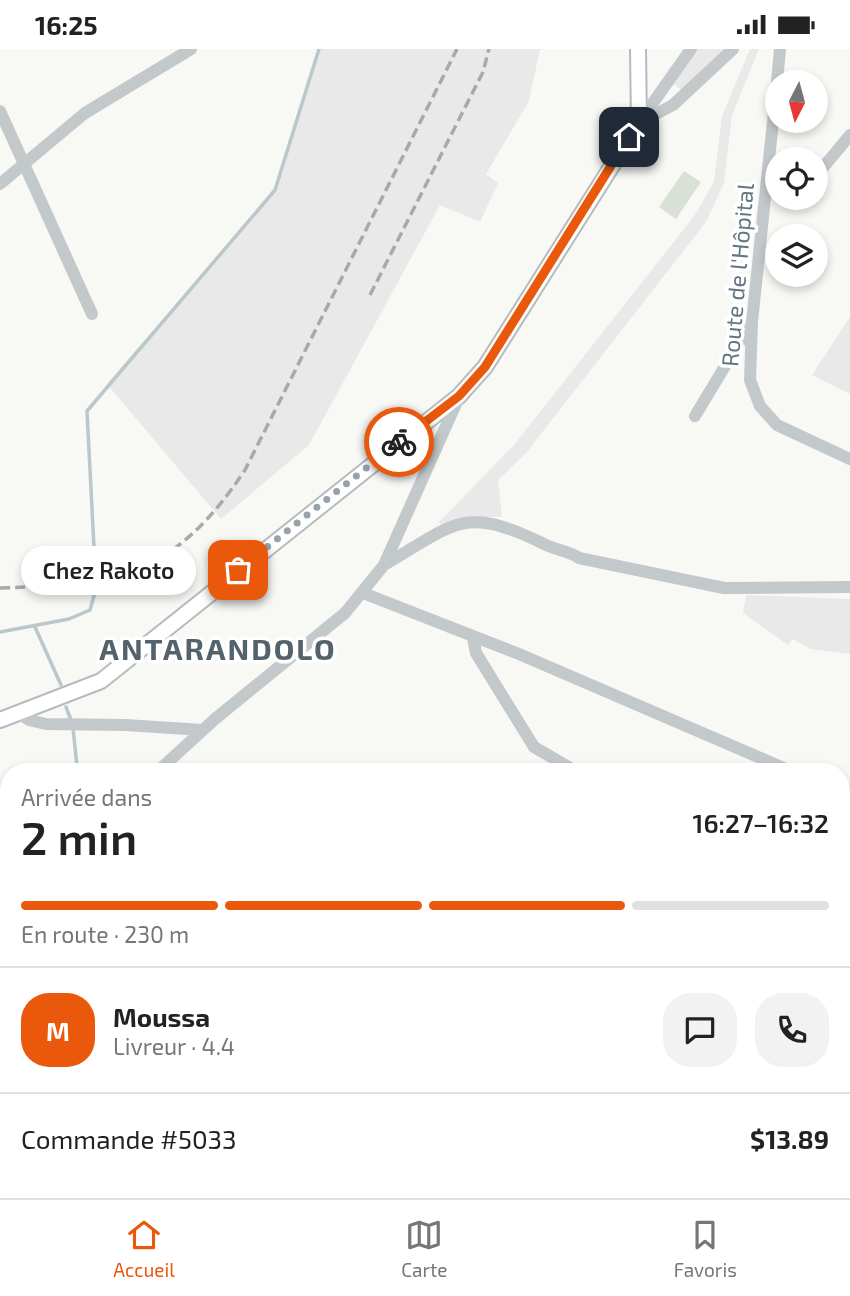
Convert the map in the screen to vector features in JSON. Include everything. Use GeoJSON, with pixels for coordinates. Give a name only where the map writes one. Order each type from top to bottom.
{"type":"FeatureCollection","features":[{"type":"Feature","properties":{"kind":"main road"},"geometry":{"type":"LineString","coordinates":[[0,720],[101,681],[459,396],[485,367],[639,123],[638,49]]}},
{"type":"Feature","properties":{"kind":"street"},"geometry":{"type":"LineString","coordinates":[[0,184],[85,113],[191,49]]}},
{"type":"Feature","properties":{"kind":"street"},"geometry":{"type":"LineString","coordinates":[[639,123],[691,49]]}},
{"type":"Feature","properties":{"kind":"street"},"geometry":{"type":"LineString","coordinates":[[639,123],[673,105],[733,49]]}},
{"type":"Feature","properties":{"kind":"street","name":"Route de l'Hôpital"},"geometry":{"type":"LineString","coordinates":[[778,70],[780,49]]}},
{"type":"Feature","properties":{"kind":"street"},"geometry":{"type":"LineString","coordinates":[[0,111],[92,314]]}},
{"type":"Feature","properties":{"kind":"street"},"geometry":{"type":"LineString","coordinates":[[828,162],[850,135]]}},
{"type":"Feature","properties":{"kind":"street","name":"Route de l'Hôpital"},"geometry":{"type":"LineString","coordinates":[[769,210],[752,322],[750,380],[760,406],[777,425],[850,459]]}},
{"type":"Feature","properties":{"kind":"street"},"geometry":{"type":"LineString","coordinates":[[695,416],[752,322]]}},
{"type":"Feature","properties":{"kind":"street"},"geometry":{"type":"LineString","coordinates":[[167,763],[345,613],[363,593],[384,565],[459,396]]}},
{"type":"Feature","properties":{"kind":"street"},"geometry":{"type":"LineString","coordinates":[[384,565],[448,526],[475,520],[503,524],[557,551],[724,588],[850,587]]}},
{"type":"Feature","properties":{"kind":"street"},"geometry":{"type":"LineString","coordinates":[[363,593],[772,763]]}},
{"type":"Feature","properties":{"kind":"street"},"geometry":{"type":"LineString","coordinates":[[473,638],[476,653],[534,747],[562,763]]}},
{"type":"Feature","properties":{"kind":"street"},"geometry":{"type":"LineString","coordinates":[[19,713],[29,720],[46,725],[125,725],[203,730]]}},
{"type":"Feature","properties":{"kind":"shaded area"},"geometry":{"type":"Polygon","coordinates":[[[319,49],[540,49],[529,101],[486,174],[498,183],[480,222],[440,205],[309,445],[221,519],[107,384],[275,189],[319,49]]]}},
{"type":"Feature","properties":{"kind":"shaded area"},"geometry":{"type":"Polygon","coordinates":[[[696,49],[727,49],[684,92],[674,84],[696,49]]]}},
{"type":"Feature","properties":{"kind":"shaded area"},"geometry":{"type":"Polygon","coordinates":[[[750,49],[759,49],[732,115],[724,183],[706,222],[526,453],[498,480],[502,517],[467,517],[442,526],[439,522],[514,445],[695,215],[714,182],[722,116],[750,49]]]}},
{"type":"Feature","properties":{"kind":"shaded area"},"geometry":{"type":"Polygon","coordinates":[[[684,171],[701,182],[676,219],[659,207],[684,171]]]}},
{"type":"Feature","properties":{"kind":"shaded area"},"geometry":{"type":"Polygon","coordinates":[[[850,317],[850,394],[812,375],[850,317]]]}},
{"type":"Feature","properties":{"kind":"shaded area"},"geometry":{"type":"Polygon","coordinates":[[[746,595],[850,599],[850,654],[810,649],[793,639],[788,645],[743,613],[746,595]]]}},
{"type":"Feature","properties":{"kind":"waterway"},"geometry":{"type":"LineString","coordinates":[[95,567],[87,411],[275,190],[319,49]]}},
{"type":"Feature","properties":{"kind":"waterway"},"geometry":{"type":"LineString","coordinates":[[0,632],[69,619],[90,610],[94,596]]}},
{"type":"Feature","properties":{"kind":"waterway"},"geometry":{"type":"LineString","coordinates":[[35,627],[61,685]]}},
{"type":"Feature","properties":{"kind":"waterway"},"geometry":{"type":"LineString","coordinates":[[66,707],[71,720]]}},
{"type":"Feature","properties":{"kind":"waterway"},"geometry":{"type":"LineString","coordinates":[[73,728],[77,763]]}},
{"type":"Feature","properties":{"kind":"railway"},"geometry":{"type":"LineString","coordinates":[[0,588],[79,583],[112,577],[141,567],[168,552],[194,532],[219,505],[245,470],[457,49]]}},
{"type":"Feature","properties":{"kind":"railway"},"geometry":{"type":"LineString","coordinates":[[370,295],[483,72],[489,49]]}},
{"type":"Feature","properties":{"kind":"way so far"},"geometry":{"type":"LineString","coordinates":[[238,570],[399,442]]}},
{"type":"Feature","properties":{"kind":"place","name":"Chez Rakoto"},"geometry":{"type":"Point","coordinates":[238,570]}},
{"type":"Feature","properties":{"kind":"district","name":"ANTARANDOLO"},"geometry":{"type":"Point","coordinates":[218,650]}},
{"type":"Feature","properties":{"kind":"route"},"geometry":{"type":"LineString","coordinates":[[399,442],[459,396],[485,367],[613,167],[629,137]]}}]}
